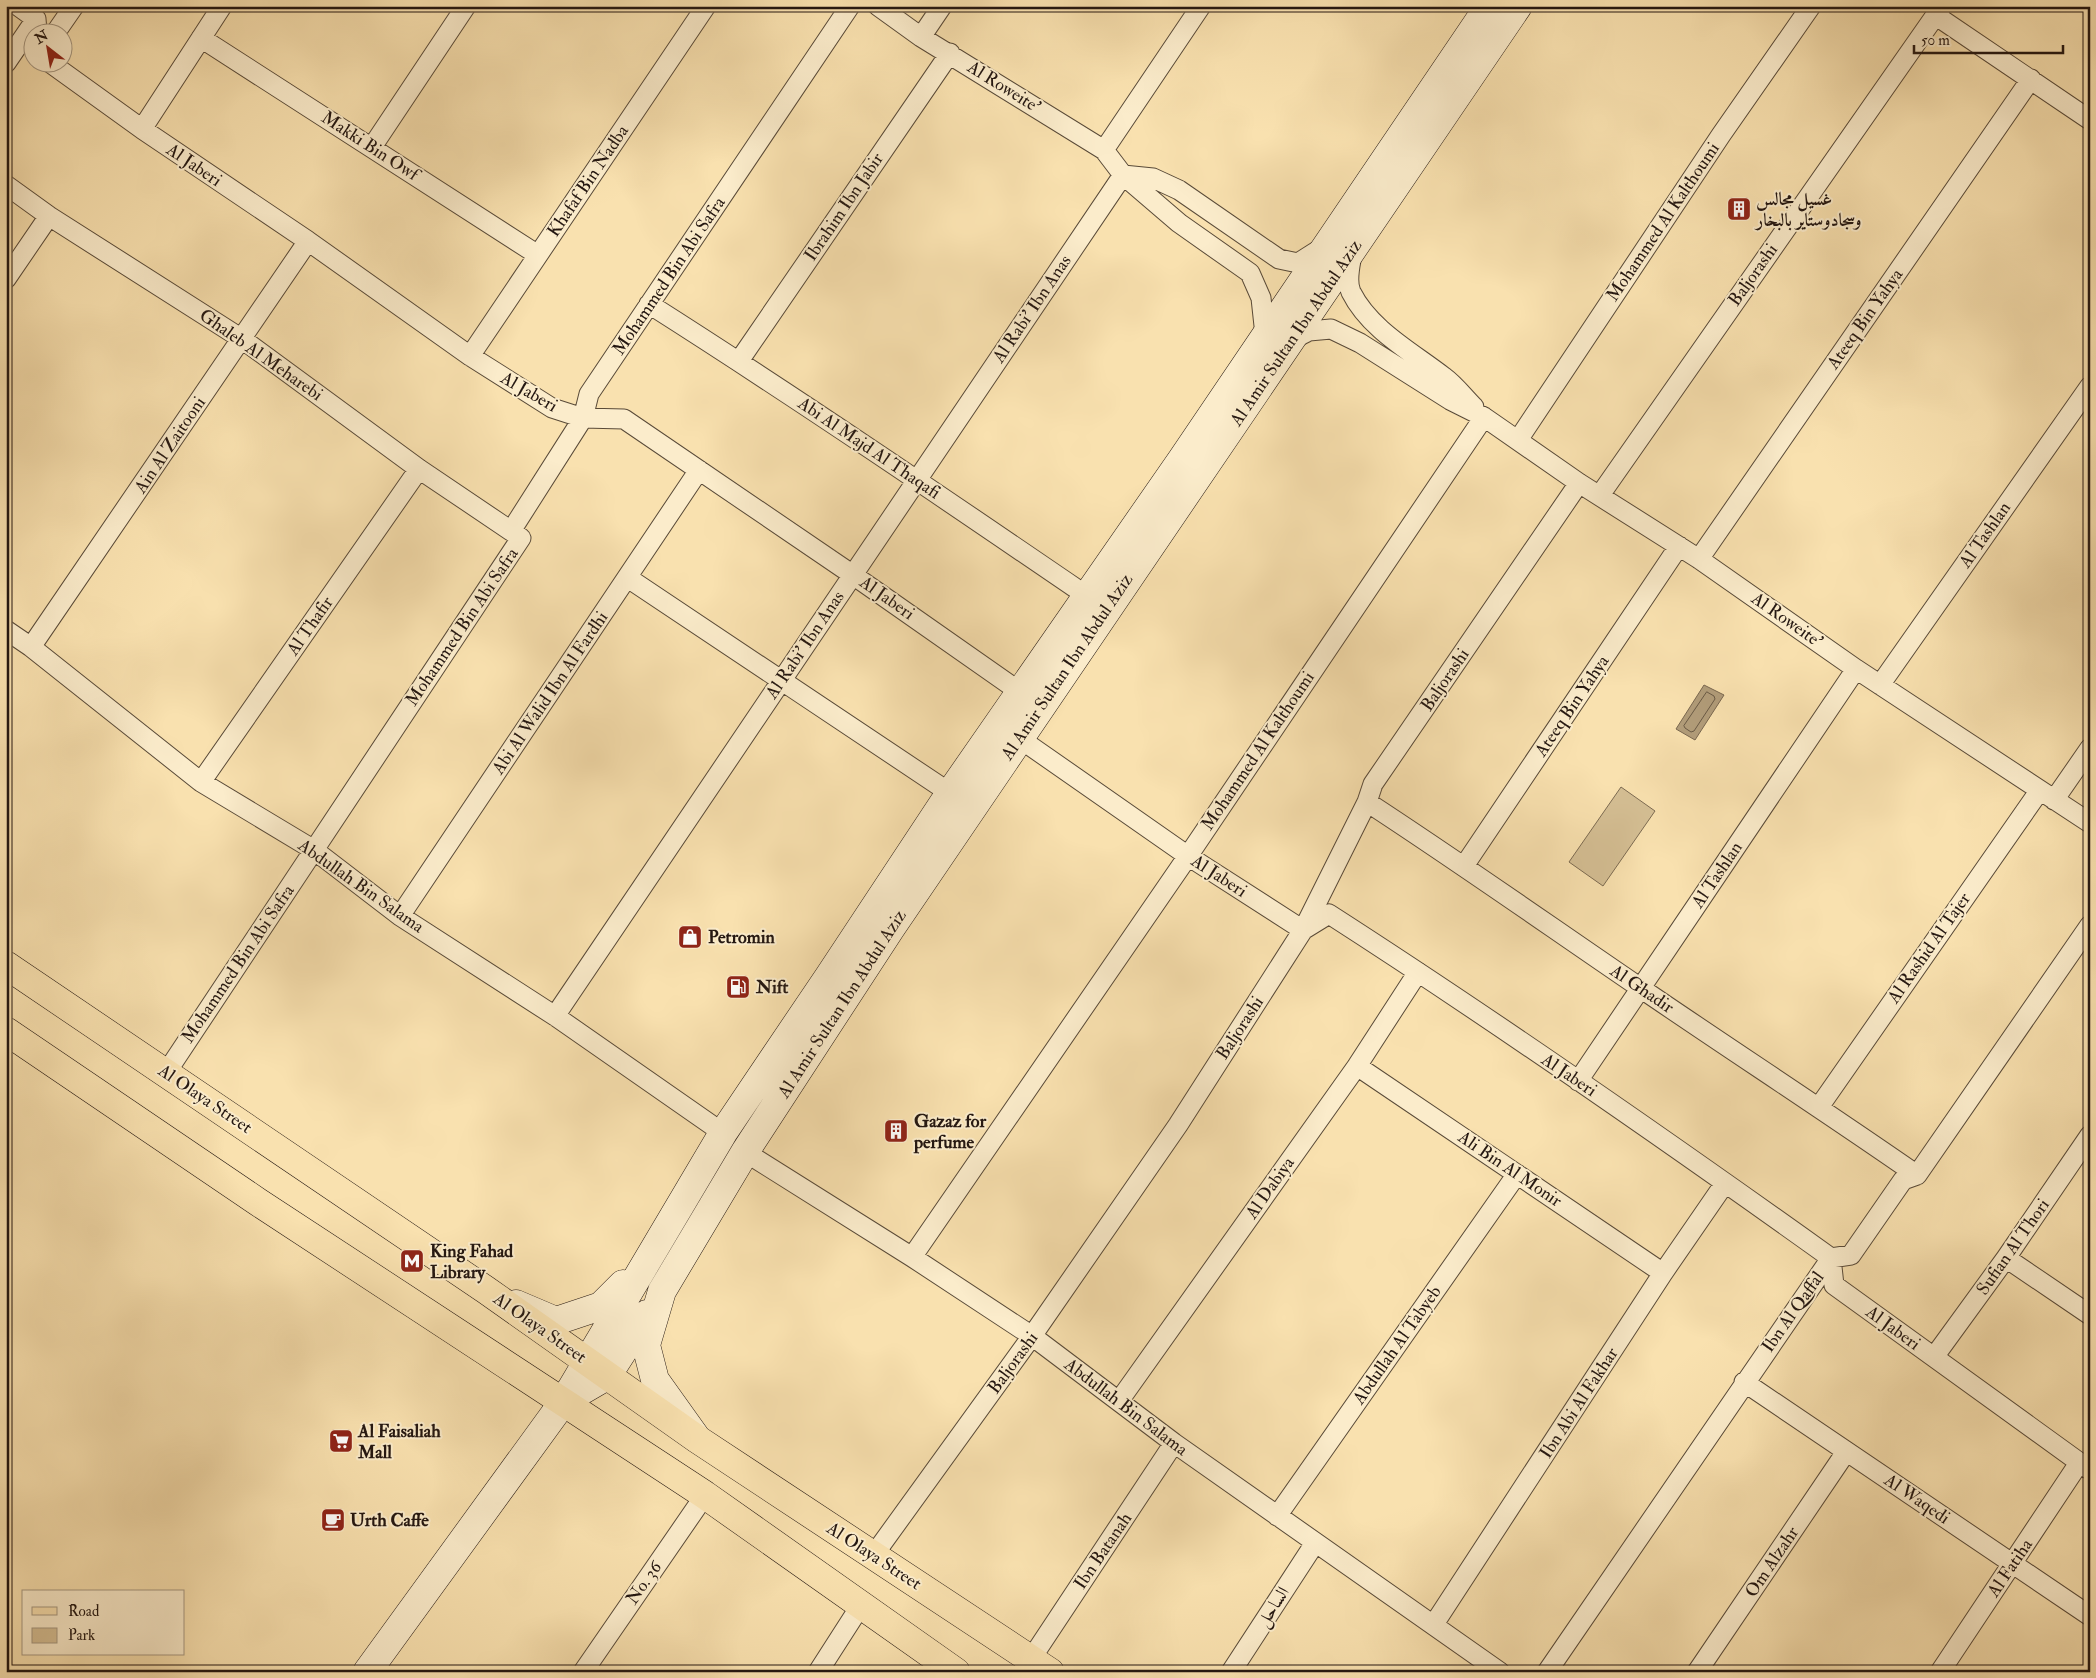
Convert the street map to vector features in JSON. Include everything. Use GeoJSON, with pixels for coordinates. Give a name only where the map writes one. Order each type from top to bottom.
{"type":"FeatureCollection","features":[{"type":"Feature","properties":{"kind":"main road","name":"Al Olaya Street"},"geometry":{"type":"LineString","coordinates":[[6,965],[486,1290],[697,1439],[1040,1665]]}},
{"type":"Feature","properties":{"kind":"main road"},"geometry":{"type":"LineString","coordinates":[[6,1031],[258,1202],[705,1495],[956,1672]]}},
{"type":"Feature","properties":{"kind":"street"},"geometry":{"type":"LineString","coordinates":[[18,6],[33,22]]}},
{"type":"Feature","properties":{"kind":"street"},"geometry":{"type":"LineString","coordinates":[[63,22],[74,6]]}},
{"type":"Feature","properties":{"kind":"street"},"geometry":{"type":"LineString","coordinates":[[142,130],[222,6]]}},
{"type":"Feature","properties":{"kind":"street"},"geometry":{"type":"LineString","coordinates":[[372,147],[466,6]]}},
{"type":"Feature","properties":{"kind":"street","name":"Khafaf Bin Nadba"},"geometry":{"type":"LineString","coordinates":[[470,356],[706,6]]}},
{"type":"Feature","properties":{"kind":"street","name":"Mohammed Bin Abi Safra"},"geometry":{"type":"LineString","coordinates":[[166,1072],[521,538],[511,531],[583,418],[589,394],[850,6]]}},
{"type":"Feature","properties":{"kind":"street","name":"Al Roweite'"},"geometry":{"type":"LineString","coordinates":[[878,6],[921,37],[950,53],[1104,150],[1123,175],[1179,223],[1250,273],[1278,338]]}},
{"type":"Feature","properties":{"kind":"street"},"geometry":{"type":"LineString","coordinates":[[921,37],[942,6]]}},
{"type":"Feature","properties":{"kind":"street"},"geometry":{"type":"LineString","coordinates":[[1104,150],[1201,6]]}},
{"type":"Feature","properties":{"kind":"street","name":"Al Amir Sultan Ibn Abdul Aziz"},"geometry":{"type":"LineString","coordinates":[[697,1439],[655,1380],[646,1345],[662,1290],[745,1152],[891,928],[1019,738],[1278,338],[1326,246],[1489,6]]}},
{"type":"Feature","properties":{"kind":"street","name":"Al Amir Sultan Ibn Abdul Aziz"},"geometry":{"type":"LineString","coordinates":[[367,1672],[564,1401],[597,1368],[647,1260],[723,1133],[950,793],[1087,596],[1278,338],[1353,248],[1518,6]]}},
{"type":"Feature","properties":{"kind":"street","name":"Mohammed Al Kalthoumi"},"geometry":{"type":"LineString","coordinates":[[1518,440],[1721,136],[1811,6]]}},
{"type":"Feature","properties":{"kind":"street"},"geometry":{"type":"LineString","coordinates":[[1938,11],[2090,120]]}},
{"type":"Feature","properties":{"kind":"street","name":"Baljorashi"},"geometry":{"type":"LineString","coordinates":[[1600,495],[1938,11]]}},
{"type":"Feature","properties":{"kind":"street","name":"Makki Bin Owf"},"geometry":{"type":"LineString","coordinates":[[201,38],[538,255]]}},
{"type":"Feature","properties":{"kind":"street"},"geometry":{"type":"LineString","coordinates":[[6,62],[22,43]]}},
{"type":"Feature","properties":{"kind":"street","name":"Ibrahim Ibn Jabir"},"geometry":{"type":"LineString","coordinates":[[739,361],[950,53]]}},
{"type":"Feature","properties":{"kind":"street","name":"Al Jaberi"},"geometry":{"type":"LineString","coordinates":[[63,72],[142,130],[308,241],[470,356],[552,408],[583,418],[624,419],[853,574],[1020,692]]}},
{"type":"Feature","properties":{"kind":"street","name":"Ateeq Bin Yahya"},"geometry":{"type":"LineString","coordinates":[[1699,558],[2031,79]]}},
{"type":"Feature","properties":{"kind":"street"},"geometry":{"type":"LineString","coordinates":[[1123,175],[1153,178],[1179,190],[1279,259],[1298,263],[1326,246]]}},
{"type":"Feature","properties":{"kind":"street","name":"Al Rabi' Ibn Anas"},"geometry":{"type":"LineString","coordinates":[[555,1016],[1123,175]]}},
{"type":"Feature","properties":{"kind":"street","name":"Ghaleb Al Meharebi"},"geometry":{"type":"LineString","coordinates":[[6,185],[50,216],[242,339],[420,470],[511,531]]}},
{"type":"Feature","properties":{"kind":"street"},"geometry":{"type":"LineString","coordinates":[[6,279],[50,216]]}},
{"type":"Feature","properties":{"kind":"street","name":"Ain Al Zaitooni"},"geometry":{"type":"LineString","coordinates":[[31,647],[308,241]]}},
{"type":"Feature","properties":{"kind":"street"},"geometry":{"type":"LineString","coordinates":[[1353,248],[1348,272],[1350,291],[1362,308],[1382,330],[1446,378],[1484,417]]}},
{"type":"Feature","properties":{"kind":"street","name":"Abi Al Majd Al Thaqafi"},"geometry":{"type":"LineString","coordinates":[[650,304],[916,479],[1087,596]]}},
{"type":"Feature","properties":{"kind":"street"},"geometry":{"type":"LineString","coordinates":[[1278,338],[1309,331],[1332,329],[1360,343],[1450,400],[1484,417]]}},
{"type":"Feature","properties":{"kind":"street","name":"Al Tashlan"},"geometry":{"type":"LineString","coordinates":[[1880,685],[2090,386]]}},
{"type":"Feature","properties":{"kind":"street","name":"Al Roweite'"},"geometry":{"type":"LineString","coordinates":[[1484,417],[1579,483],[1699,558],[1856,669],[2090,823]]}},
{"type":"Feature","properties":{"kind":"street","name":"Mohammed Al Kalthoumi"},"geometry":{"type":"LineString","coordinates":[[912,1257],[1188,856],[1484,417]]}},
{"type":"Feature","properties":{"kind":"street","name":"Al Thafir"},"geometry":{"type":"LineString","coordinates":[[201,782],[420,470]]}},
{"type":"Feature","properties":{"kind":"street","name":"Abi Al Walid Ibn Al Fardhi"},"geometry":{"type":"LineString","coordinates":[[400,916],[699,470]]}},
{"type":"Feature","properties":{"kind":"street","name":"Baljorashi"},"geometry":{"type":"LineString","coordinates":[[873,1556],[1032,1336],[1178,1125],[1304,930],[1367,802],[1373,784],[1579,483]]}},
{"type":"Feature","properties":{"kind":"street","name":"Ateeq Bin Yahya"},"geometry":{"type":"LineString","coordinates":[[1464,866],[1679,546]]}},
{"type":"Feature","properties":{"kind":"street"},"geometry":{"type":"LineString","coordinates":[[628,578],[782,679],[950,793]]}},
{"type":"Feature","properties":{"kind":"street","name":"Abdullah Bin Salama"},"geometry":{"type":"LineString","coordinates":[[6,630],[31,647],[201,782],[314,850],[400,916],[555,1016],[723,1133]]}},
{"type":"Feature","properties":{"kind":"street","name":"Al Tashlan"},"geometry":{"type":"LineString","coordinates":[[1578,1081],[1856,669]]}},
{"type":"Feature","properties":{"kind":"street","name":"Al Jaberi"},"geometry":{"type":"LineString","coordinates":[[1019,738],[1188,856],[1304,930],[1329,914],[1578,1081],[1831,1258],[1834,1285],[2084,1466]]}},
{"type":"Feature","properties":{"kind":"street","name":"Al Rashid Al Tajer"},"geometry":{"type":"LineString","coordinates":[[1819,1107],[2047,795],[2090,748]]}},
{"type":"Feature","properties":{"kind":"street","name":"Al Ghadir"},"geometry":{"type":"LineString","coordinates":[[1367,802],[1819,1107],[1917,1176]]}},
{"type":"Feature","properties":{"kind":"street","name":"Ibn Al Qaffal"},"geometry":{"type":"LineString","coordinates":[[1547,1672],[1744,1382],[1831,1258],[1851,1255],[1903,1180],[1917,1176],[2090,925]]}},
{"type":"Feature","properties":{"kind":"street","name":"Al Dabiya"},"geometry":{"type":"LineString","coordinates":[[1118,1402],[1357,1066],[1418,972]]}},
{"type":"Feature","properties":{"kind":"street","name":"Ali Bin Al Monir"},"geometry":{"type":"LineString","coordinates":[[1357,1066],[1664,1273]]}},
{"type":"Feature","properties":{"kind":"street","name":"Sufian Al Thori"},"geometry":{"type":"LineString","coordinates":[[1934,1357],[2006,1258],[2090,1134]]}},
{"type":"Feature","properties":{"kind":"street","name":"Abdullah Bin Salama"},"geometry":{"type":"LineString","coordinates":[[745,1152],[912,1257],[1032,1336],[1174,1443],[1500,1672]]}},
{"type":"Feature","properties":{"kind":"street","name":"Abdullah Al Tabyeb"},"geometry":{"type":"LineString","coordinates":[[1277,1516],[1517,1174]]}},
{"type":"Feature","properties":{"kind":"street","name":"Ibn Abi Al Fakhar"},"geometry":{"type":"LineString","coordinates":[[1434,1624],[1725,1183]]}},
{"type":"Feature","properties":{"kind":"street"},"geometry":{"type":"LineString","coordinates":[[2006,1258],[2090,1316]]}},
{"type":"Feature","properties":{"kind":"street","name":"Al Amir Sultan Ibn Abdul Aziz"},"geometry":{"type":"LineString","coordinates":[[486,1290],[556,1321],[601,1306],[647,1260]]}},
{"type":"Feature","properties":{"kind":"street"},"geometry":{"type":"LineString","coordinates":[[597,1368],[662,1290]]}},
{"type":"Feature","properties":{"kind":"street","name":"Al Waqedi"},"geometry":{"type":"LineString","coordinates":[[1744,1382],[2090,1616]]}},
{"type":"Feature","properties":{"kind":"street","name":"Ibn Batanah"},"geometry":{"type":"LineString","coordinates":[[1040,1665],[1174,1443]]}},
{"type":"Feature","properties":{"kind":"street","name":"Om Alzahr"},"geometry":{"type":"LineString","coordinates":[[1697,1672],[1846,1452]]}},
{"type":"Feature","properties":{"kind":"street","name":"Al Fatiha"},"geometry":{"type":"LineString","coordinates":[[1940,1672],[2013,1563],[2084,1466]]}},
{"type":"Feature","properties":{"kind":"street","name":"No. 36"},"geometry":{"type":"LineString","coordinates":[[582,1672],[705,1495]]}},
{"type":"Feature","properties":{"kind":"street","name":"الساحل"},"geometry":{"type":"LineString","coordinates":[[1232,1672],[1316,1543]]}},
{"type":"Feature","properties":{"kind":"street"},"geometry":{"type":"LineString","coordinates":[[818,1672],[860,1605]]}},
{"type":"Feature","properties":{"kind":"green space"},"geometry":{"type":"Polygon","coordinates":[[[1621,787],[1655,811],[1603,886],[1569,862],[1621,787]]]}},
{"type":"Feature","properties":{"kind":"water"},"geometry":{"type":"Polygon","coordinates":[[[1704,685],[1724,695],[1695,740],[1676,729],[1704,685]]]}},
{"type":"Feature","properties":{"kind":"place","name":"غسيل مجالس وسجادوستاير بالبخار"},"geometry":{"type":"Point","coordinates":[1739,209]}},
{"type":"Feature","properties":{"kind":"place","name":"Petromin"},"geometry":{"type":"Point","coordinates":[690,937]}},
{"type":"Feature","properties":{"kind":"place","name":"Nift"},"geometry":{"type":"Point","coordinates":[738,987]}},
{"type":"Feature","properties":{"kind":"place","name":"Gazaz for perfume"},"geometry":{"type":"Point","coordinates":[896,1131]}},
{"type":"Feature","properties":{"kind":"place","name":"King Fahad Library"},"geometry":{"type":"Point","coordinates":[412,1261]}},
{"type":"Feature","properties":{"kind":"place","name":"Al Faisaliah Mall"},"geometry":{"type":"Point","coordinates":[341,1441]}},
{"type":"Feature","properties":{"kind":"place","name":"Urth Caffe"},"geometry":{"type":"Point","coordinates":[333,1520]}}]}
